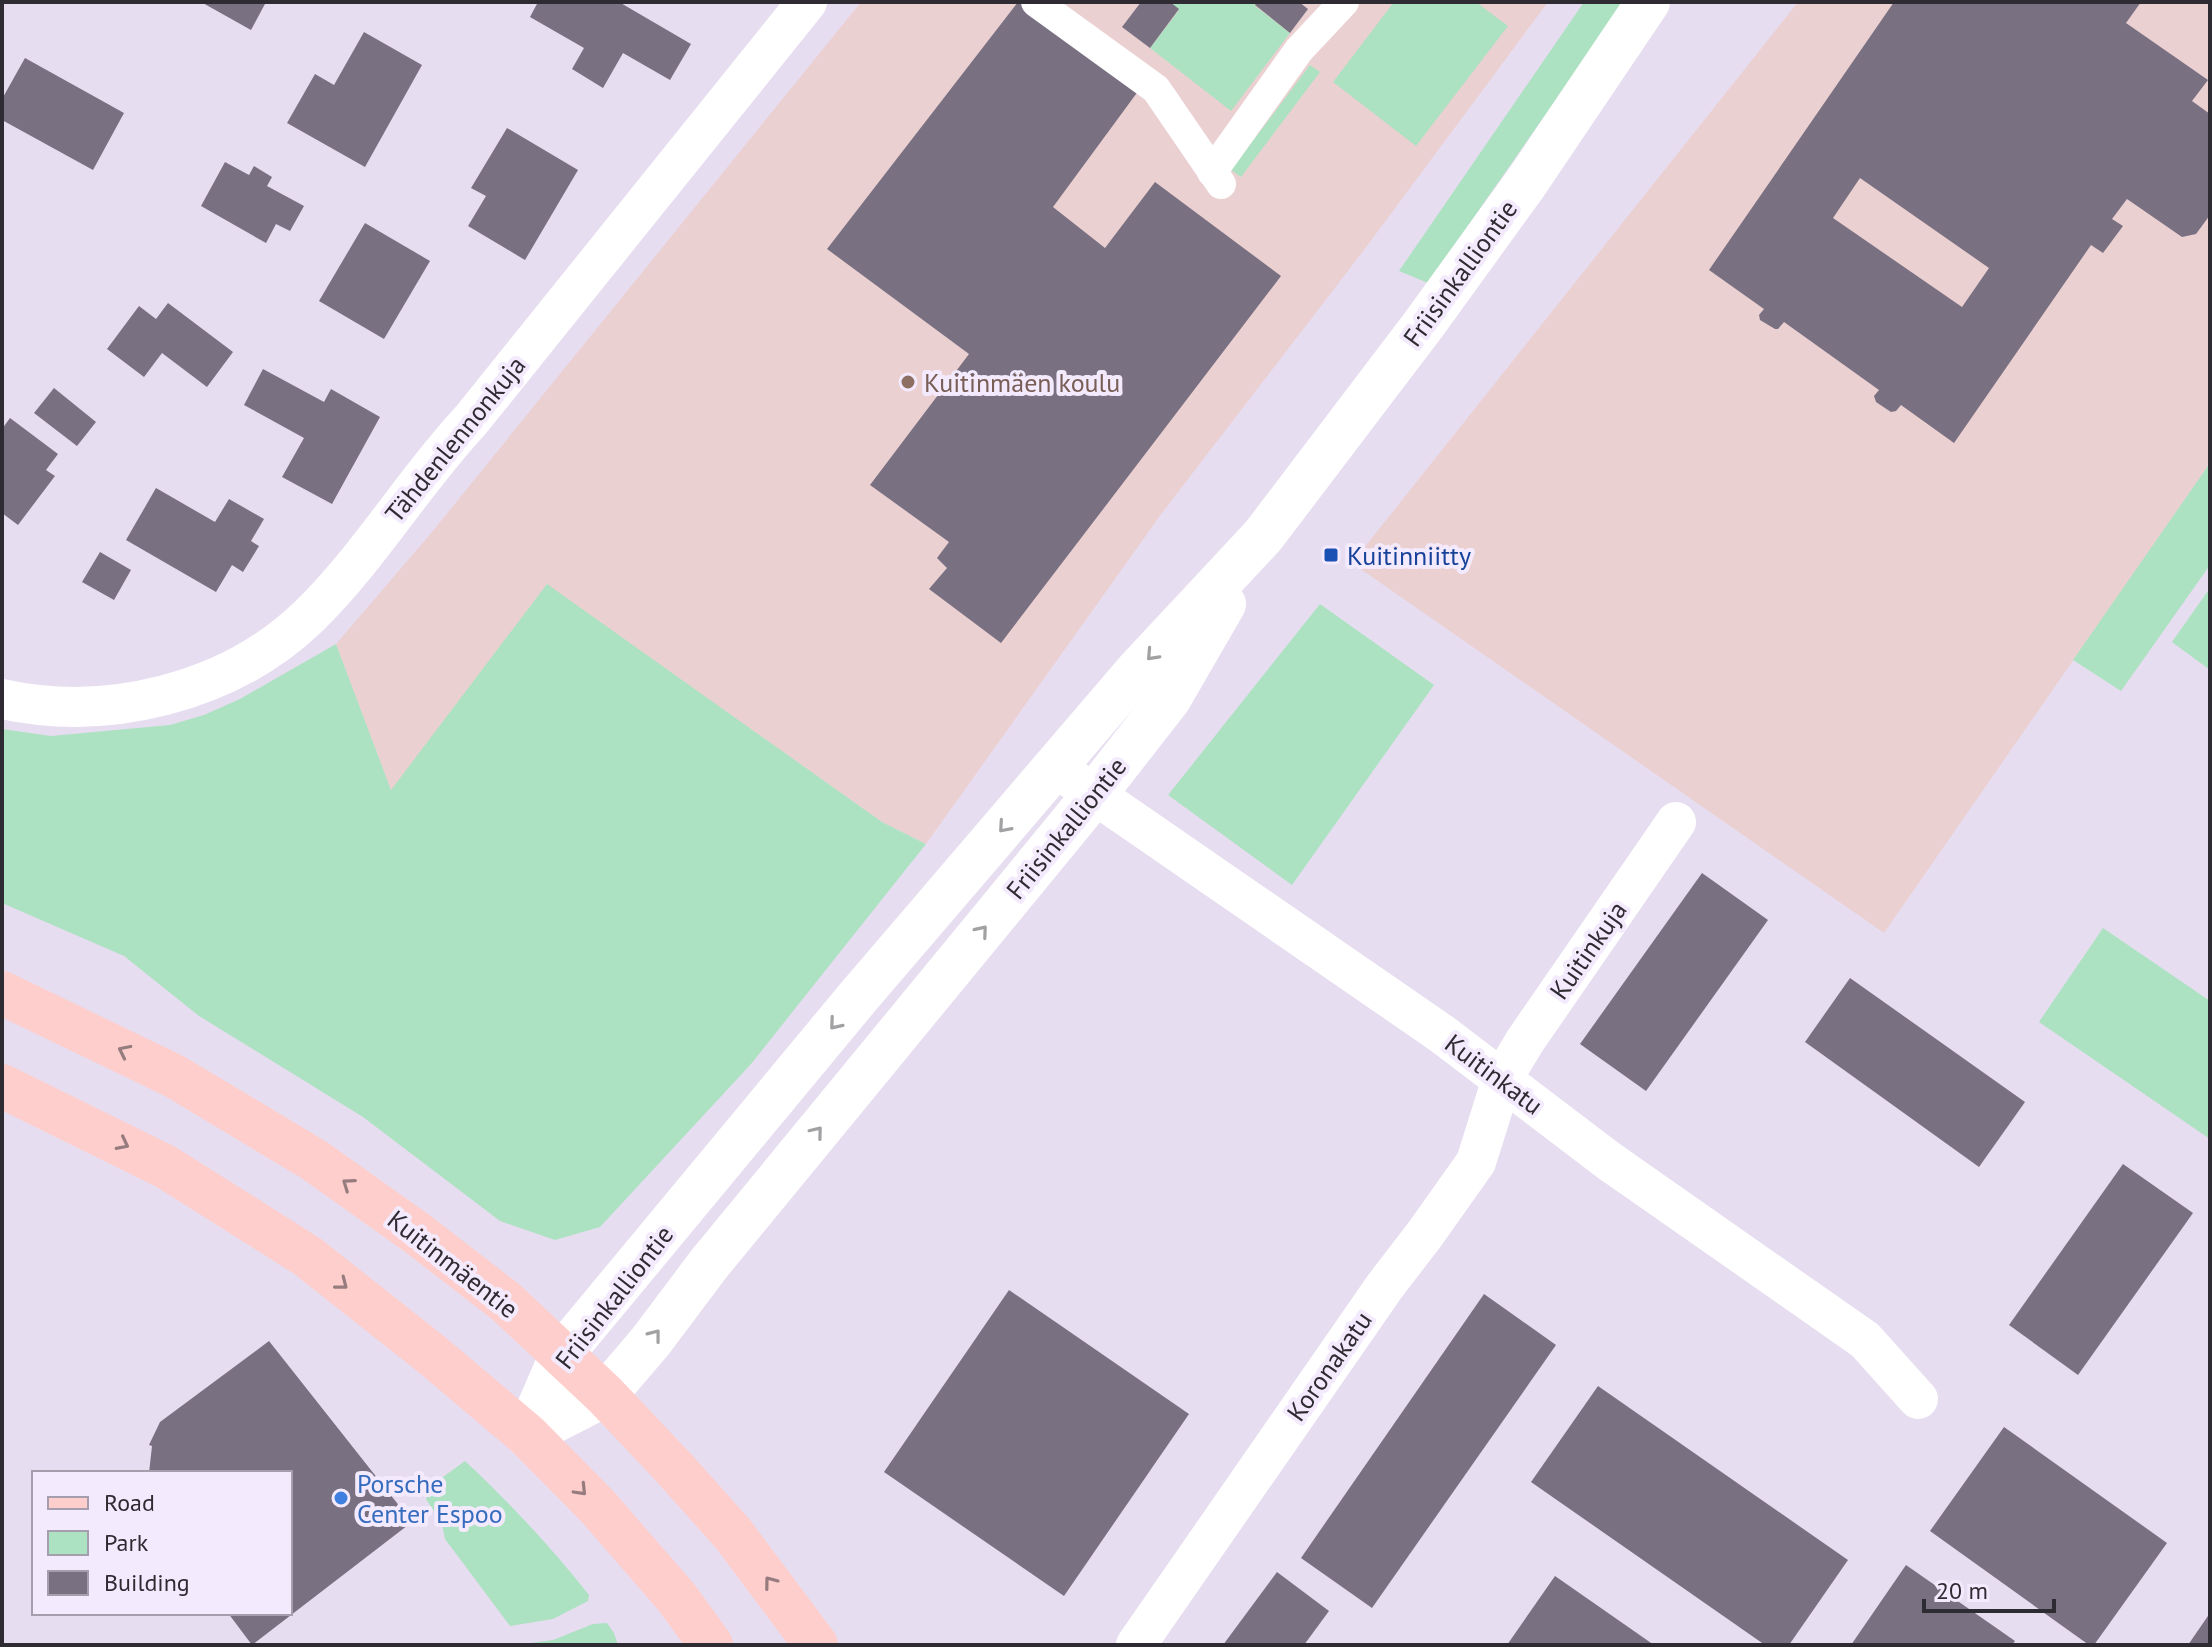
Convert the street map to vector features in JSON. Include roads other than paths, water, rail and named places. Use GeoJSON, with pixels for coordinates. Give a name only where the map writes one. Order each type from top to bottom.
{"type":"FeatureCollection","features":[{"type":"Feature","properties":{"kind":"main road","name":"Friisinkalliontie"},"geometry":{"type":"LineString","coordinates":[[527,1435],[562,1354],[858,997],[1137,671],[1263,536],[1424,324],[1526,183],[1648,2]]}},
{"type":"Feature","properties":{"kind":"main road","name":"Friisinkalliontie"},"geometry":{"type":"LineString","coordinates":[[527,1435],[605,1395],[651,1341],[727,1241],[1094,795],[1169,699],[1263,536]]}},
{"type":"Feature","properties":{"kind":"main road","name":"Kuitinmäentie"},"geometry":{"type":"LineString","coordinates":[[2,993],[174,1076],[314,1160],[506,1302],[605,1395],[733,1534],[816,1645]]}},
{"type":"Feature","properties":{"kind":"main road"},"geometry":{"type":"LineString","coordinates":[[2,1086],[166,1167],[307,1256],[527,1435],[598,1507],[668,1586],[711,1645]]}},
{"type":"Feature","properties":{"kind":"street","name":"Tähdenlennonkuja"},"geometry":{"type":"LineString","coordinates":[[2,699],[89,708],[150,701],[203,682],[256,657],[307,618],[345,577],[807,2]]}},
{"type":"Feature","properties":{"kind":"street"},"geometry":{"type":"LineString","coordinates":[[1044,4],[1156,89],[1216,178],[1299,50],[1344,2]]}},
{"type":"Feature","properties":{"kind":"street","name":"Kuitinkatu"},"geometry":{"type":"LineString","coordinates":[[1055,767],[1442,1034],[1609,1161],[1865,1340],[1918,1399]]}},
{"type":"Feature","properties":{"kind":"street","name":"Kuitinkuja"},"geometry":{"type":"LineString","coordinates":[[1502,1079],[1676,822]]}},
{"type":"Feature","properties":{"kind":"street","name":"Koronakatu"},"geometry":{"type":"LineString","coordinates":[[1136,1645],[1376,1298],[1476,1162],[1502,1079]]}},
{"type":"Feature","properties":{"kind":"place","name":"Kuitinmäen koulu"},"geometry":{"type":"Point","coordinates":[908,382]}},
{"type":"Feature","properties":{"kind":"place","name":"Kuitinniitty"},"geometry":{"type":"Point","coordinates":[1331,555]}},
{"type":"Feature","properties":{"kind":"place","name":"Porsche Center Espoo"},"geometry":{"type":"Point","coordinates":[341,1498]}}]}
